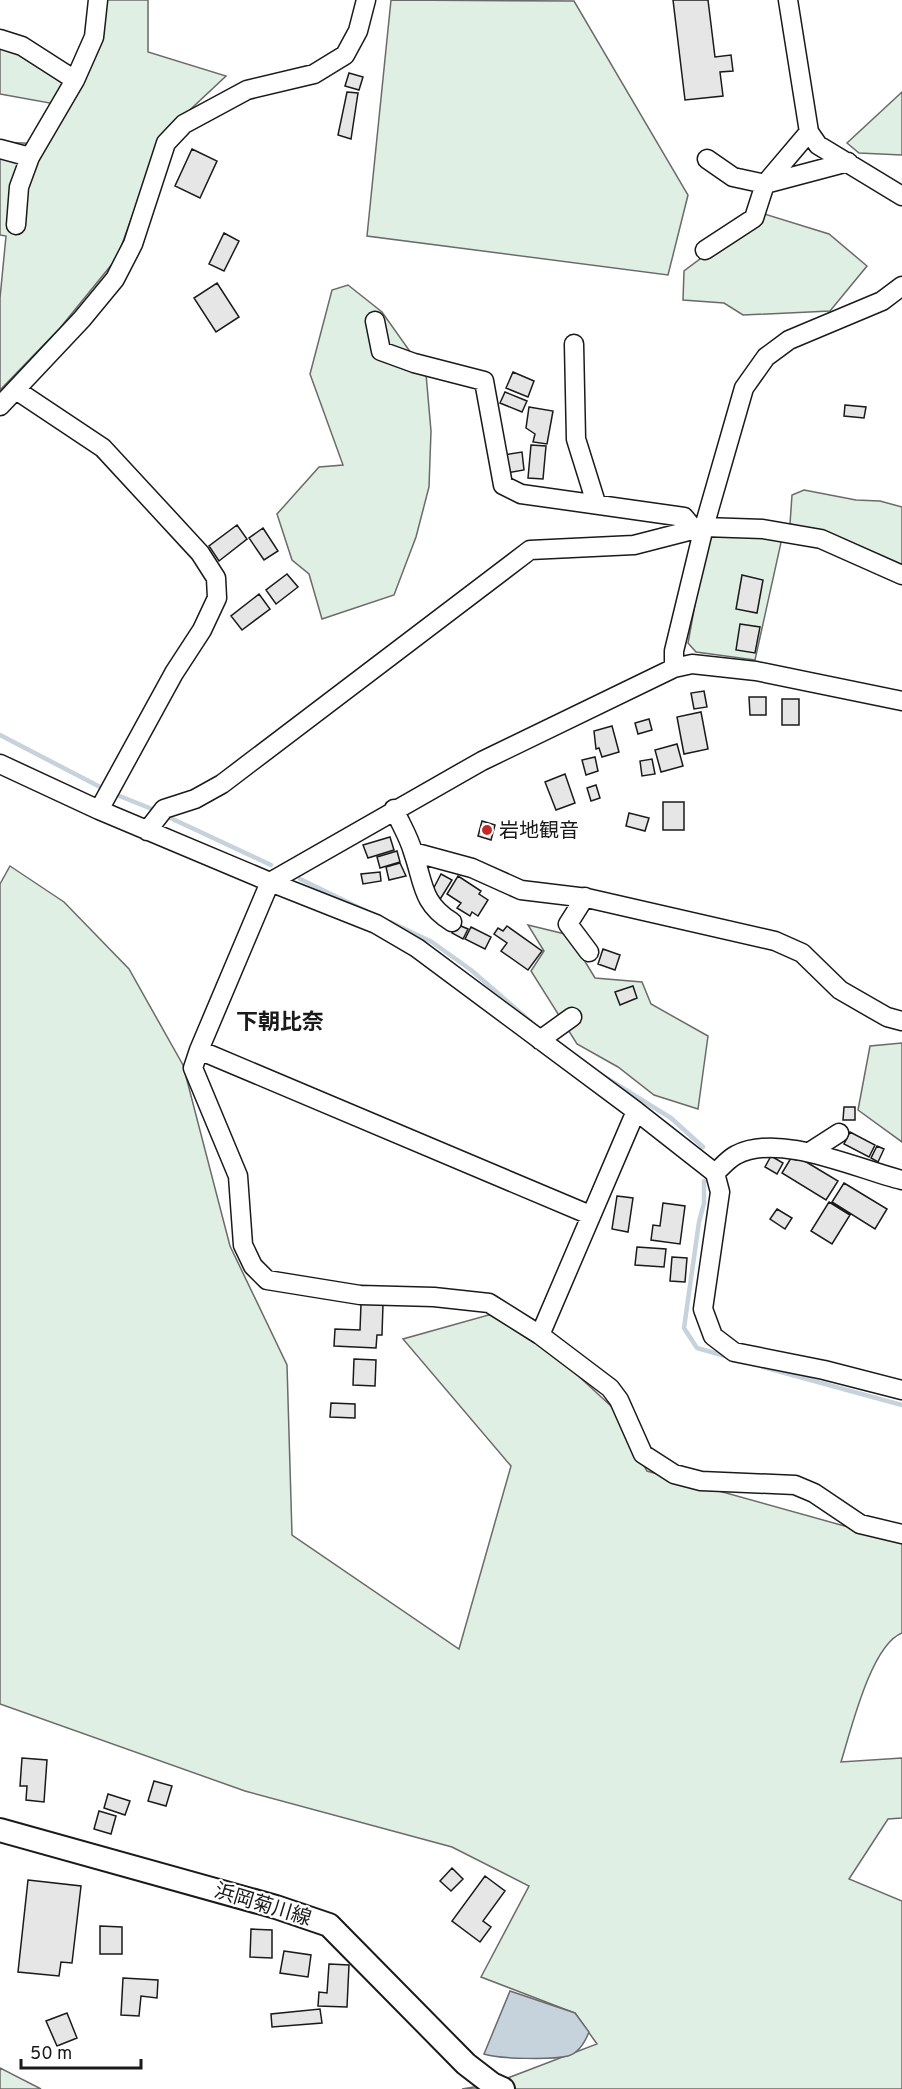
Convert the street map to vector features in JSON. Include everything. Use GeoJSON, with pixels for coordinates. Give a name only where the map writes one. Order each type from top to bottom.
{"type":"FeatureCollection","features":[{"type":"Feature","properties":{"kind":"main road","name":"浜岡菊川線"},"geometry":{"type":"LineString","coordinates":[[0,1830],[276,1907],[329,1925],[466,2064],[492,2084],[503,2089]]}},
{"type":"Feature","properties":{"kind":"street"},"geometry":{"type":"LineString","coordinates":[[16,225],[19,187],[30,157],[75,80],[94,37],[98,0]]}},
{"type":"Feature","properties":{"kind":"street"},"geometry":{"type":"LineString","coordinates":[[0,406],[115,279],[133,244],[166,143],[184,124],[247,90],[314,74],[345,56],[358,31],[366,0]]}},
{"type":"Feature","properties":{"kind":"street"},"geometry":{"type":"LineString","coordinates":[[793,0],[788,0],[809,132],[818,145],[902,196]]}},
{"type":"Feature","properties":{"kind":"street"},"geometry":{"type":"LineString","coordinates":[[0,39],[22,46],[75,80]]}},
{"type":"Feature","properties":{"kind":"street"},"geometry":{"type":"LineString","coordinates":[[705,250],[754,218],[765,184],[809,132]]}},
{"type":"Feature","properties":{"kind":"street"},"geometry":{"type":"LineString","coordinates":[[0,150],[30,157]]}},
{"type":"Feature","properties":{"kind":"street"},"geometry":{"type":"LineString","coordinates":[[707,159],[734,177],[765,184],[848,162]]}},
{"type":"Feature","properties":{"kind":"street"},"geometry":{"type":"LineString","coordinates":[[674,668],[674,651],[699,528],[744,388],[766,357],[789,340],[882,301],[902,286]]}},
{"type":"Feature","properties":{"kind":"street"},"geometry":{"type":"LineString","coordinates":[[375,321],[381,351],[414,363],[484,381],[503,485],[521,494],[684,517],[699,528]]}},
{"type":"Feature","properties":{"kind":"street"},"geometry":{"type":"LineString","coordinates":[[574,344],[576,439],[596,503]]}},
{"type":"Feature","properties":{"kind":"street"},"geometry":{"type":"LineString","coordinates":[[16,390],[103,448],[200,553],[216,578],[217,598],[202,630],[174,674],[101,806]]}},
{"type":"Feature","properties":{"kind":"street"},"geometry":{"type":"LineString","coordinates":[[155,821],[222,784],[530,550],[634,545],[699,528],[763,529],[821,539],[902,575]]}},
{"type":"Feature","properties":{"kind":"street"},"geometry":{"type":"LineString","coordinates":[[902,701],[756,671],[692,664],[674,668],[482,761],[270,882],[193,1068],[238,1176],[243,1245],[253,1266],[267,1280],[360,1295],[434,1297],[489,1303],[540,1335],[610,1389],[619,1400],[643,1455],[674,1474],[701,1481],[795,1485],[813,1493],[860,1524],[902,1534]]}},
{"type":"Feature","properties":{"kind":"street"},"geometry":{"type":"LineString","coordinates":[[0,764],[101,806],[155,821],[270,882],[376,924],[417,948],[543,1036],[715,1173],[720,1192],[703,1309],[713,1336],[734,1352],[824,1370],[902,1390]]}},
{"type":"Feature","properties":{"kind":"street"},"geometry":{"type":"LineString","coordinates":[[394,810],[413,852],[420,884],[437,912],[452,922]]}},
{"type":"Feature","properties":{"kind":"street"},"geometry":{"type":"LineString","coordinates":[[413,852],[472,868],[521,890],[585,897],[775,941],[802,953],[840,990],[887,1017],[902,1021]]}},
{"type":"Feature","properties":{"kind":"street"},"geometry":{"type":"LineString","coordinates":[[585,897],[568,924],[589,952]]}},
{"type":"Feature","properties":{"kind":"street"},"geometry":{"type":"LineString","coordinates":[[543,1036],[573,1017]]}},
{"type":"Feature","properties":{"kind":"street"},"geometry":{"type":"LineString","coordinates":[[199,1050],[590,1215]]}},
{"type":"Feature","properties":{"kind":"street"},"geometry":{"type":"LineString","coordinates":[[540,1335],[636,1111]]}},
{"type":"Feature","properties":{"kind":"street"},"geometry":{"type":"LineString","coordinates":[[811,1151],[839,1133]]}},
{"type":"Feature","properties":{"kind":"street"},"geometry":{"type":"LineString","coordinates":[[715,1173],[736,1155],[766,1148],[811,1151],[851,1167],[902,1180]]}},
{"type":"Feature","properties":{"kind":"green space"},"geometry":{"type":"Polygon","coordinates":[[[107,0],[148,0],[148,52],[226,76],[161,137],[117,258],[60,328],[0,390],[0,298],[6,236],[0,235],[0,142],[45,144],[61,105],[0,94],[0,33],[73,78],[107,0]]]}},
{"type":"Feature","properties":{"kind":"green space"},"geometry":{"type":"Polygon","coordinates":[[[391,0],[574,1],[688,195],[668,275],[367,236],[391,0]]]}},
{"type":"Feature","properties":{"kind":"green space"},"geometry":{"type":"Polygon","coordinates":[[[902,92],[902,155],[859,153],[847,143],[902,92]]]}},
{"type":"Feature","properties":{"kind":"green space"},"geometry":{"type":"Polygon","coordinates":[[[761,213],[829,234],[867,266],[830,311],[743,315],[724,303],[683,300],[684,271],[761,213]]]}},
{"type":"Feature","properties":{"kind":"green space"},"geometry":{"type":"Polygon","coordinates":[[[348,285],[382,312],[426,374],[431,431],[429,487],[416,537],[394,595],[322,619],[309,574],[292,560],[277,514],[319,467],[343,465],[310,374],[332,290],[348,285]]]}},
{"type":"Feature","properties":{"kind":"green space"},"geometry":{"type":"Polygon","coordinates":[[[804,490],[856,500],[880,501],[902,507],[902,565],[824,533],[790,524],[792,495],[804,490]]]}},
{"type":"Feature","properties":{"kind":"green space"},"geometry":{"type":"Polygon","coordinates":[[[713,535],[782,538],[755,660],[696,652],[688,643],[705,549],[713,535]]]}},
{"type":"Feature","properties":{"kind":"green space"},"geometry":{"type":"Polygon","coordinates":[[[10,866],[64,902],[129,969],[183,1065],[230,1246],[287,1365],[292,1535],[459,1649],[511,1466],[403,1339],[492,1314],[560,1359],[612,1407],[647,1471],[902,1542],[902,1633],[891,1641],[872,1671],[841,1762],[902,1758],[902,1818],[888,1819],[849,1879],[902,1901],[902,2089],[462,2089],[492,2084],[597,2044],[575,2013],[481,1977],[529,1886],[452,1847],[245,1791],[0,1704],[0,884],[10,866]]]}},
{"type":"Feature","properties":{"kind":"green space"},"geometry":{"type":"Polygon","coordinates":[[[528,925],[569,935],[595,978],[642,982],[651,1004],[708,1036],[698,1109],[654,1095],[618,1067],[577,1044],[531,971],[544,951],[528,925]]]}},
{"type":"Feature","properties":{"kind":"green space"},"geometry":{"type":"Polygon","coordinates":[[[902,1043],[902,1142],[858,1110],[870,1046],[902,1043]]]}},
{"type":"Feature","properties":{"kind":"green space"},"geometry":{"type":"Polygon","coordinates":[[[0,2068],[41,2089],[0,2089],[0,2068]]]}},
{"type":"Feature","properties":{"kind":"shaded area"},"geometry":{"type":"Polygon","coordinates":[[[510,1991],[575,2013],[589,2032],[581,2047],[568,2056],[550,2058],[513,2058],[484,2054],[510,1991]]]}},
{"type":"Feature","properties":{"kind":"building"},"geometry":{"type":"Polygon","coordinates":[[[673,0],[708,0],[715,57],[731,55],[733,71],[720,72],[723,96],[685,100],[673,0]]]}},
{"type":"Feature","properties":{"kind":"building"},"geometry":{"type":"Polygon","coordinates":[[[349,73],[363,77],[359,90],[345,86],[349,73]]]}},
{"type":"Feature","properties":{"kind":"building"},"geometry":{"type":"Polygon","coordinates":[[[347,92],[358,93],[351,139],[338,135],[347,92]]]}},
{"type":"Feature","properties":{"kind":"building"},"geometry":{"type":"Polygon","coordinates":[[[192,149],[217,161],[200,198],[175,186],[192,149]]]}},
{"type":"Feature","properties":{"kind":"building"},"geometry":{"type":"Polygon","coordinates":[[[224,233],[239,241],[224,271],[209,264],[224,233]]]}},
{"type":"Feature","properties":{"kind":"building"},"geometry":{"type":"Polygon","coordinates":[[[217,283],[239,317],[216,332],[194,298],[217,283]]]}},
{"type":"Feature","properties":{"kind":"building"},"geometry":{"type":"Polygon","coordinates":[[[513,372],[534,381],[528,397],[506,388],[513,372]]]}},
{"type":"Feature","properties":{"kind":"building"},"geometry":{"type":"Polygon","coordinates":[[[505,392],[527,401],[522,412],[500,403],[505,392]]]}},
{"type":"Feature","properties":{"kind":"building"},"geometry":{"type":"Polygon","coordinates":[[[845,405],[866,407],[864,418],[844,416],[845,405]]]}},
{"type":"Feature","properties":{"kind":"building"},"geometry":{"type":"Polygon","coordinates":[[[529,407],[553,411],[547,444],[533,442],[535,434],[526,428],[529,407]]]}},
{"type":"Feature","properties":{"kind":"building"},"geometry":{"type":"Polygon","coordinates":[[[531,445],[546,446],[543,479],[528,478],[531,445]]]}},
{"type":"Feature","properties":{"kind":"building"},"geometry":{"type":"Polygon","coordinates":[[[522,452],[524,470],[507,473],[504,455],[522,452]]]}},
{"type":"Feature","properties":{"kind":"building"},"geometry":{"type":"Polygon","coordinates":[[[237,525],[247,539],[219,561],[209,546],[237,525]]]}},
{"type":"Feature","properties":{"kind":"building"},"geometry":{"type":"Polygon","coordinates":[[[263,528],[278,551],[264,560],[249,538],[263,528]]]}},
{"type":"Feature","properties":{"kind":"building"},"geometry":{"type":"Polygon","coordinates":[[[287,574],[298,587],[276,604],[266,590],[287,574]]]}},
{"type":"Feature","properties":{"kind":"building"},"geometry":{"type":"Polygon","coordinates":[[[742,575],[763,580],[757,613],[736,609],[742,575]]]}},
{"type":"Feature","properties":{"kind":"building"},"geometry":{"type":"Polygon","coordinates":[[[259,594],[270,609],[242,630],[231,616],[259,594]]]}},
{"type":"Feature","properties":{"kind":"building"},"geometry":{"type":"Polygon","coordinates":[[[740,624],[760,627],[755,653],[736,650],[740,624]]]}},
{"type":"Feature","properties":{"kind":"building"},"geometry":{"type":"Polygon","coordinates":[[[704,691],[707,707],[694,709],[691,693],[704,691]]]}},
{"type":"Feature","properties":{"kind":"building"},"geometry":{"type":"Polygon","coordinates":[[[749,697],[766,697],[766,715],[750,715],[749,697]]]}},
{"type":"Feature","properties":{"kind":"building"},"geometry":{"type":"Polygon","coordinates":[[[782,699],[799,699],[799,725],[782,725],[782,699]]]}},
{"type":"Feature","properties":{"kind":"building"},"geometry":{"type":"Polygon","coordinates":[[[701,712],[708,749],[684,754],[677,717],[701,712]]]}},
{"type":"Feature","properties":{"kind":"building"},"geometry":{"type":"Polygon","coordinates":[[[649,719],[652,730],[638,734],[635,723],[649,719]]]}},
{"type":"Feature","properties":{"kind":"building"},"geometry":{"type":"Polygon","coordinates":[[[612,726],[619,752],[602,757],[599,748],[596,749],[594,731],[612,726]]]}},
{"type":"Feature","properties":{"kind":"building"},"geometry":{"type":"Polygon","coordinates":[[[677,744],[683,766],[661,772],[655,750],[677,744]]]}},
{"type":"Feature","properties":{"kind":"building"},"geometry":{"type":"Polygon","coordinates":[[[595,757],[598,771],[586,775],[582,760],[595,757]]]}},
{"type":"Feature","properties":{"kind":"building"},"geometry":{"type":"Polygon","coordinates":[[[652,759],[655,774],[642,776],[640,761],[652,759]]]}},
{"type":"Feature","properties":{"kind":"building"},"geometry":{"type":"Polygon","coordinates":[[[565,774],[575,803],[556,810],[545,782],[565,774]]]}},
{"type":"Feature","properties":{"kind":"building"},"geometry":{"type":"Polygon","coordinates":[[[596,785],[600,798],[591,801],[587,788],[596,785]]]}},
{"type":"Feature","properties":{"kind":"building"},"geometry":{"type":"Polygon","coordinates":[[[663,802],[684,802],[684,830],[663,830],[663,802]]]}},
{"type":"Feature","properties":{"kind":"building"},"geometry":{"type":"Polygon","coordinates":[[[629,813],[649,818],[645,831],[626,826],[629,813]]]}},
{"type":"Feature","properties":{"kind":"building","name":"岩地観音"},"geometry":{"type":"Polygon","coordinates":[[[482,821],[495,825],[491,840],[478,836],[482,821]]]}},
{"type":"Feature","properties":{"kind":"building"},"geometry":{"type":"Polygon","coordinates":[[[390,837],[394,850],[368,858],[363,845],[390,837]]]}},
{"type":"Feature","properties":{"kind":"building"},"geometry":{"type":"Polygon","coordinates":[[[397,851],[400,862],[380,868],[377,857],[397,851]]]}},
{"type":"Feature","properties":{"kind":"building"},"geometry":{"type":"Polygon","coordinates":[[[400,863],[406,876],[389,880],[386,867],[400,863]]]}},
{"type":"Feature","properties":{"kind":"building"},"geometry":{"type":"Polygon","coordinates":[[[380,872],[381,881],[363,884],[361,874],[380,872]]]}},
{"type":"Feature","properties":{"kind":"building"},"geometry":{"type":"Polygon","coordinates":[[[441,874],[452,880],[439,901],[429,897],[441,874]]]}},
{"type":"Feature","properties":{"kind":"building"},"geometry":{"type":"Polygon","coordinates":[[[458,876],[481,891],[479,894],[488,900],[478,916],[472,912],[470,916],[457,908],[461,903],[447,894],[458,876]]]}},
{"type":"Feature","properties":{"kind":"building"},"geometry":{"type":"Polygon","coordinates":[[[456,924],[468,929],[463,939],[452,933],[456,924]]]}},
{"type":"Feature","properties":{"kind":"building"},"geometry":{"type":"Polygon","coordinates":[[[507,926],[542,951],[528,970],[501,951],[507,943],[494,934],[498,928],[503,931],[507,926]]]}},
{"type":"Feature","properties":{"kind":"building"},"geometry":{"type":"Polygon","coordinates":[[[471,927],[491,937],[485,949],[465,939],[471,927]]]}},
{"type":"Feature","properties":{"kind":"building"},"geometry":{"type":"Polygon","coordinates":[[[603,949],[620,955],[615,970],[598,964],[603,949]]]}},
{"type":"Feature","properties":{"kind":"building"},"geometry":{"type":"Polygon","coordinates":[[[633,986],[637,998],[620,1005],[615,992],[633,986]]]}},
{"type":"Feature","properties":{"kind":"building"},"geometry":{"type":"Polygon","coordinates":[[[844,1107],[855,1107],[855,1120],[843,1120],[844,1107]]]}},
{"type":"Feature","properties":{"kind":"building"},"geometry":{"type":"Polygon","coordinates":[[[850,1132],[875,1145],[869,1157],[844,1144],[850,1132]]]}},
{"type":"Feature","properties":{"kind":"building"},"geometry":{"type":"Polygon","coordinates":[[[877,1146],[884,1149],[878,1162],[871,1158],[877,1146]]]}},
{"type":"Feature","properties":{"kind":"building"},"geometry":{"type":"Polygon","coordinates":[[[771,1156],[783,1163],[777,1174],[765,1167],[771,1156]]]}},
{"type":"Feature","properties":{"kind":"building"},"geometry":{"type":"Polygon","coordinates":[[[798,1157],[838,1181],[826,1200],[782,1173],[791,1158],[796,1160],[798,1157]]]}},
{"type":"Feature","properties":{"kind":"building"},"geometry":{"type":"Polygon","coordinates":[[[844,1183],[887,1209],[875,1229],[832,1202],[844,1183]]]}},
{"type":"Feature","properties":{"kind":"building"},"geometry":{"type":"Polygon","coordinates":[[[617,1196],[633,1198],[628,1232],[612,1229],[617,1196]]]}},
{"type":"Feature","properties":{"kind":"building"},"geometry":{"type":"Polygon","coordinates":[[[829,1202],[850,1215],[832,1244],[811,1231],[829,1202]]]}},
{"type":"Feature","properties":{"kind":"building"},"geometry":{"type":"Polygon","coordinates":[[[663,1203],[685,1206],[680,1244],[651,1240],[653,1225],[660,1226],[663,1203]]]}},
{"type":"Feature","properties":{"kind":"building"},"geometry":{"type":"Polygon","coordinates":[[[777,1209],[792,1218],[785,1229],[770,1219],[777,1209]]]}},
{"type":"Feature","properties":{"kind":"building"},"geometry":{"type":"Polygon","coordinates":[[[637,1247],[666,1249],[664,1267],[635,1265],[637,1247]]]}},
{"type":"Feature","properties":{"kind":"building"},"geometry":{"type":"Polygon","coordinates":[[[672,1257],[687,1258],[685,1282],[670,1281],[672,1257]]]}},
{"type":"Feature","properties":{"kind":"building"},"geometry":{"type":"Polygon","coordinates":[[[361,1304],[383,1304],[382,1335],[377,1335],[376,1348],[334,1346],[335,1329],[360,1330],[361,1304]]]}},
{"type":"Feature","properties":{"kind":"building"},"geometry":{"type":"Polygon","coordinates":[[[354,1359],[376,1360],[375,1386],[353,1385],[354,1359]]]}},
{"type":"Feature","properties":{"kind":"building"},"geometry":{"type":"Polygon","coordinates":[[[331,1403],[355,1404],[355,1418],[330,1417],[331,1403]]]}},
{"type":"Feature","properties":{"kind":"building"},"geometry":{"type":"Polygon","coordinates":[[[22,1758],[47,1760],[44,1802],[26,1800],[27,1786],[20,1786],[22,1758]]]}},
{"type":"Feature","properties":{"kind":"building"},"geometry":{"type":"Polygon","coordinates":[[[154,1781],[172,1786],[166,1806],[148,1801],[154,1781]]]}},
{"type":"Feature","properties":{"kind":"building"},"geometry":{"type":"Polygon","coordinates":[[[108,1794],[130,1801],[125,1815],[104,1808],[108,1794]]]}},
{"type":"Feature","properties":{"kind":"building"},"geometry":{"type":"Polygon","coordinates":[[[99,1811],[116,1816],[111,1834],[94,1829],[99,1811]]]}},
{"type":"Feature","properties":{"kind":"building"},"geometry":{"type":"Polygon","coordinates":[[[452,1868],[463,1879],[451,1891],[440,1881],[452,1868]]]}},
{"type":"Feature","properties":{"kind":"building"},"geometry":{"type":"Polygon","coordinates":[[[485,1876],[505,1891],[483,1921],[491,1927],[480,1942],[452,1921],[485,1876]]]}},
{"type":"Feature","properties":{"kind":"building"},"geometry":{"type":"Polygon","coordinates":[[[28,1880],[81,1886],[72,1963],[61,1962],[59,1976],[18,1972],[28,1880]]]}},
{"type":"Feature","properties":{"kind":"building"},"geometry":{"type":"Polygon","coordinates":[[[100,1926],[122,1927],[122,1954],[100,1954],[100,1926]]]}},
{"type":"Feature","properties":{"kind":"building"},"geometry":{"type":"Polygon","coordinates":[[[251,1929],[272,1930],[272,1958],[250,1957],[251,1929]]]}},
{"type":"Feature","properties":{"kind":"building"},"geometry":{"type":"Polygon","coordinates":[[[284,1951],[311,1955],[308,1977],[280,1973],[284,1951]]]}},
{"type":"Feature","properties":{"kind":"building"},"geometry":{"type":"Polygon","coordinates":[[[329,1964],[349,1965],[347,2007],[318,2006],[319,1992],[327,1993],[329,1964]]]}},
{"type":"Feature","properties":{"kind":"building"},"geometry":{"type":"Polygon","coordinates":[[[123,1978],[158,1980],[157,1998],[141,1996],[139,2016],[121,2015],[123,1978]]]}},
{"type":"Feature","properties":{"kind":"building"},"geometry":{"type":"Polygon","coordinates":[[[320,2009],[322,2023],[272,2027],[271,2014],[320,2009]]]}},
{"type":"Feature","properties":{"kind":"building"},"geometry":{"type":"Polygon","coordinates":[[[67,2013],[77,2038],[57,2046],[46,2021],[67,2013]]]}},
{"type":"Feature","properties":{"kind":"waterway"},"geometry":{"type":"LineString","coordinates":[[0,735],[104,789]]}},
{"type":"Feature","properties":{"kind":"waterway"},"geometry":{"type":"LineString","coordinates":[[112,793],[157,811]]}},
{"type":"Feature","properties":{"kind":"waterway"},"geometry":{"type":"LineString","coordinates":[[164,815],[271,865]]}},
{"type":"Feature","properties":{"kind":"waterway"},"geometry":{"type":"LineString","coordinates":[[300,879],[366,911]]}},
{"type":"Feature","properties":{"kind":"waterway"},"geometry":{"type":"LineString","coordinates":[[390,922],[432,942],[471,970],[531,1022]]}},
{"type":"Feature","properties":{"kind":"waterway"},"geometry":{"type":"LineString","coordinates":[[600,1074],[671,1118],[703,1147]]}},
{"type":"Feature","properties":{"kind":"waterway"},"geometry":{"type":"LineString","coordinates":[[704,1181],[704,1203],[699,1222],[684,1328],[697,1348],[729,1357]]}},
{"type":"Feature","properties":{"kind":"waterway"},"geometry":{"type":"LineString","coordinates":[[763,1367],[902,1405]]}},
{"type":"Feature","properties":{"kind":"place","name":"岩地観音"},"geometry":{"type":"Point","coordinates":[487,830]}},
{"type":"Feature","properties":{"kind":"district","name":"下朝比奈"},"geometry":{"type":"Point","coordinates":[280,1021]}}]}
